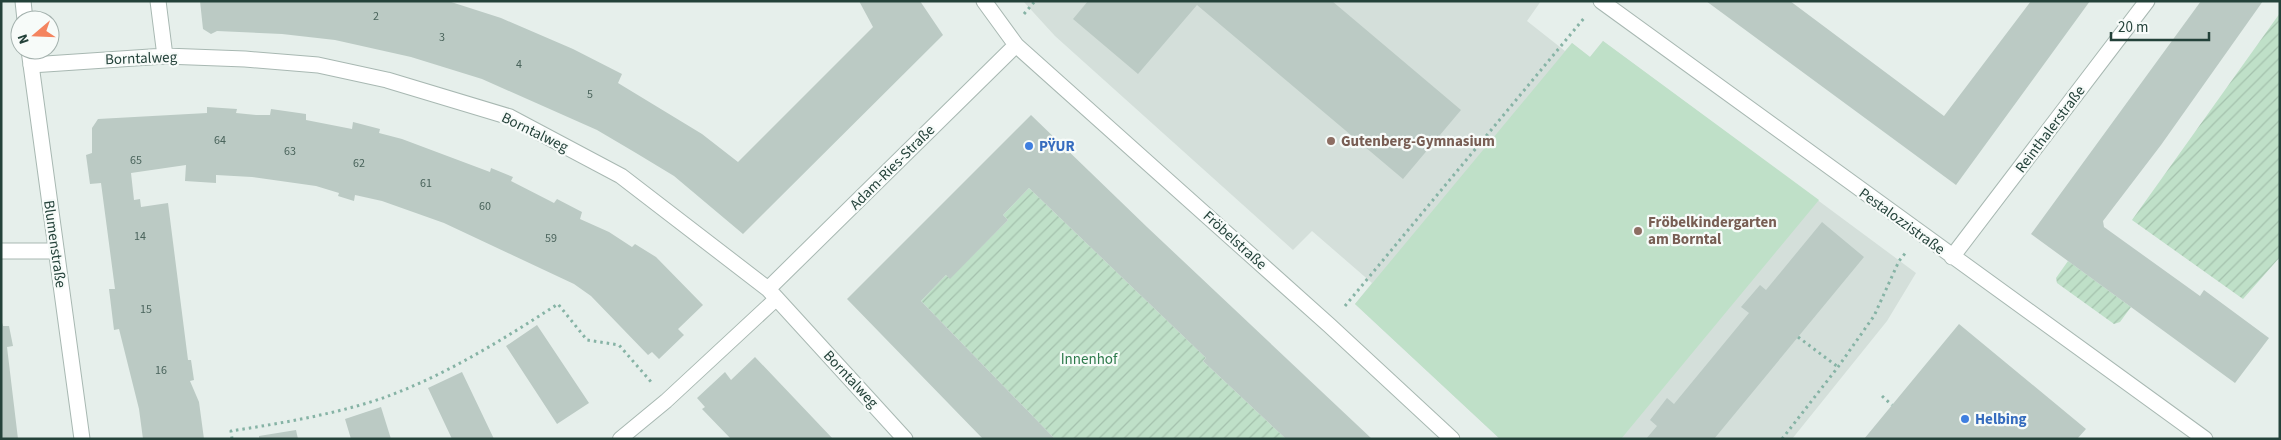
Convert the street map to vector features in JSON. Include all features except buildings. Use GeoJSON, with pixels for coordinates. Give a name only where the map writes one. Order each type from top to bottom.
{"type":"FeatureCollection","features":[{"type":"Feature","properties":{"kind":"street"},"geometry":{"type":"LineString","coordinates":[[158,1],[165,56]]}},
{"type":"Feature","properties":{"kind":"street","name":"Fröbelstraße"},"geometry":{"type":"LineString","coordinates":[[984,1],[1016,45],[1329,325],[1452,439]]}},
{"type":"Feature","properties":{"kind":"street","name":"Pestalozzistraße"},"geometry":{"type":"LineString","coordinates":[[1601,1],[2205,439]]}},
{"type":"Feature","properties":{"kind":"street","name":"Reinthalerstraße"},"geometry":{"type":"LineString","coordinates":[[1952,256],[2148,1]]}},
{"type":"Feature","properties":{"kind":"street","name":"Adam-Ries-Straße"},"geometry":{"type":"LineString","coordinates":[[772,294],[1016,45]]}},
{"type":"Feature","properties":{"kind":"street","name":"Borntalweg"},"geometry":{"type":"LineString","coordinates":[[60,57],[165,56],[245,59],[318,65],[387,80],[510,117],[621,176],[772,294],[905,439]]}},
{"type":"Feature","properties":{"kind":"street","name":"Blumenstraße"},"geometry":{"type":"LineString","coordinates":[[30,60],[82,439]]}},
{"type":"Feature","properties":{"kind":"street"},"geometry":{"type":"LineString","coordinates":[[1,251],[56,251]]}},
{"type":"Feature","properties":{"kind":"lane","name":"Adam-Ries-Straße"},"geometry":{"type":"LineString","coordinates":[[620,439],[666,401],[772,294]]}},
{"type":"Feature","properties":{"kind":"path"},"geometry":{"type":"LineString","coordinates":[[1032,6],[1035,1]]}},
{"type":"Feature","properties":{"kind":"path"},"geometry":{"type":"LineString","coordinates":[[1329,325],[1586,16]]}},
{"type":"Feature","properties":{"kind":"path"},"geometry":{"type":"LineString","coordinates":[[1782,439],[1838,367],[1874,316],[1899,261]]}},
{"type":"Feature","properties":{"kind":"path"},"geometry":{"type":"LineString","coordinates":[[232,439],[231,430],[298,421],[338,412],[382,398],[465,360],[558,304],[587,340],[619,345],[666,401]]}},
{"type":"Feature","properties":{"kind":"path"},"geometry":{"type":"LineString","coordinates":[[1798,337],[1838,367]]}},
{"type":"Feature","properties":{"kind":"path"},"geometry":{"type":"LineString","coordinates":[[1882,396],[1892,405]]}},
{"type":"Feature","properties":{"kind":"shaded area","name":"Fröbelkindergarten am Borntal"},"geometry":{"type":"Polygon","coordinates":[[[1023,1],[1541,1],[1527,21],[1565,51],[1572,43],[1590,57],[1603,41],[1916,273],[1887,321],[1792,439],[1500,439],[1355,304],[1372,283],[1312,231],[1293,250],[1055,36],[1023,1]]]}},
{"type":"Feature","properties":{"kind":"green space"},"geometry":{"type":"Polygon","coordinates":[[[2280,13],[2280,257],[2243,299],[2132,220],[2280,13]]]}},
{"type":"Feature","properties":{"kind":"green space","name":"Fröbelkindergarten am Borntal"},"geometry":{"type":"Polygon","coordinates":[[[1603,41],[1819,200],[1621,439],[1500,439],[1355,304],[1572,43],[1590,57],[1603,41]]]}},
{"type":"Feature","properties":{"kind":"green space","name":"Innenhof"},"geometry":{"type":"Polygon","coordinates":[[[1029,188],[1206,358],[1203,361],[1286,439],[1055,439],[921,301],[946,275],[950,278],[1008,220],[1003,215],[1029,188]]]}},
{"type":"Feature","properties":{"kind":"green space"},"geometry":{"type":"Polygon","coordinates":[[[2068,261],[2131,307],[2120,322],[2114,324],[2057,283],[2056,278],[2068,261]]]}},
{"type":"Feature","properties":{"kind":"place","name":"Gutenberg-Gymnasium"},"geometry":{"type":"Point","coordinates":[1331,141]}},
{"type":"Feature","properties":{"kind":"place","name":"PŸUR"},"geometry":{"type":"Point","coordinates":[1029,146]}},
{"type":"Feature","properties":{"kind":"place","name":"Fröbelkindergarten am Borntal"},"geometry":{"type":"Point","coordinates":[1638,231]}},
{"type":"Feature","properties":{"kind":"place","name":"Helbing"},"geometry":{"type":"Point","coordinates":[1965,419]}}]}
